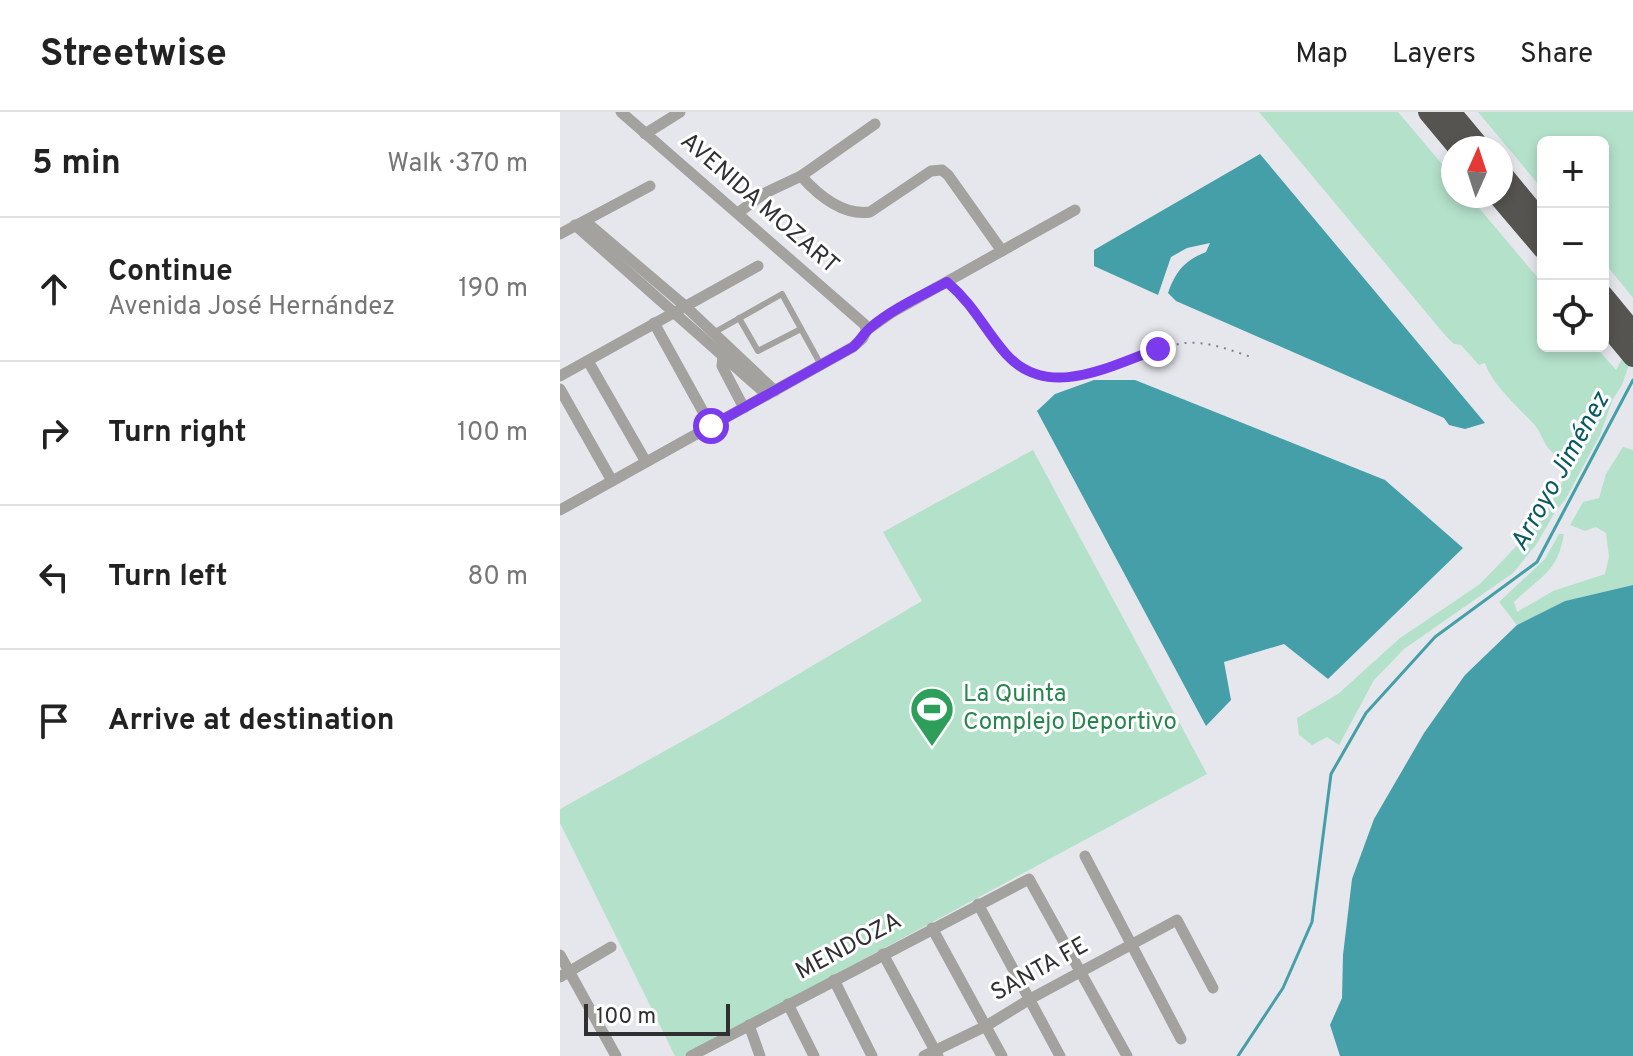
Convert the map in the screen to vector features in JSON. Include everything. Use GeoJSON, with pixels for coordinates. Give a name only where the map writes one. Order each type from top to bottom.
{"type":"FeatureCollection","features":[{"type":"Feature","properties":{"kind":"highway"},"geometry":{"type":"LineString","coordinates":[[1428,112],[1448,136]]}},
{"type":"Feature","properties":{"kind":"highway"},"geometry":{"type":"LineString","coordinates":[[1451,112],[1471,136]]}},
{"type":"Feature","properties":{"kind":"highway"},"geometry":{"type":"LineString","coordinates":[[1513,187],[1537,216]]}},
{"type":"Feature","properties":{"kind":"highway"},"geometry":{"type":"LineString","coordinates":[[1508,208],[1537,242]]}},
{"type":"Feature","properties":{"kind":"highway"},"geometry":{"type":"LineString","coordinates":[[1609,304],[1626,331],[1633,357]]}},
{"type":"Feature","properties":{"kind":"street","name":"AVENIDA MOZART"},"geometry":{"type":"LineString","coordinates":[[621,112],[864,324],[867,330]]}},
{"type":"Feature","properties":{"kind":"street"},"geometry":{"type":"LineString","coordinates":[[645,134],[680,112]]}},
{"type":"Feature","properties":{"kind":"street"},"geometry":{"type":"LineString","coordinates":[[738,213],[765,193],[801,176],[875,124]]}},
{"type":"Feature","properties":{"kind":"street"},"geometry":{"type":"LineString","coordinates":[[801,176],[819,196],[863,213],[870,212],[931,171],[942,170],[1002,251]]}},
{"type":"Feature","properties":{"kind":"street"},"geometry":{"type":"LineString","coordinates":[[560,234],[650,186]]}},
{"type":"Feature","properties":{"kind":"street"},"geometry":{"type":"LineString","coordinates":[[560,510],[853,347],[867,330],[891,313],[1075,210]]}},
{"type":"Feature","properties":{"kind":"street"},"geometry":{"type":"LineString","coordinates":[[580,223],[679,309],[723,356],[771,393]]}},
{"type":"Feature","properties":{"kind":"street"},"geometry":{"type":"LineString","coordinates":[[560,376],[758,266]]}},
{"type":"Feature","properties":{"kind":"street"},"geometry":{"type":"LineString","coordinates":[[679,309],[715,332],[771,393]]}},
{"type":"Feature","properties":{"kind":"street"},"geometry":{"type":"LineString","coordinates":[[654,323],[711,426]]}},
{"type":"Feature","properties":{"kind":"street"},"geometry":{"type":"LineString","coordinates":[[723,356],[722,366],[744,408]]}},
{"type":"Feature","properties":{"kind":"street"},"geometry":{"type":"LineString","coordinates":[[588,361],[646,462]]}},
{"type":"Feature","properties":{"kind":"street"},"geometry":{"type":"LineString","coordinates":[[560,389],[612,481]]}},
{"type":"Feature","properties":{"kind":"street"},"geometry":{"type":"LineString","coordinates":[[1085,856],[1181,1039]]}},
{"type":"Feature","properties":{"kind":"street","name":"MENDOZA"},"geometry":{"type":"LineString","coordinates":[[695,1055],[1029,879],[1082,971]]}},
{"type":"Feature","properties":{"kind":"street"},"geometry":{"type":"LineString","coordinates":[[978,904],[1060,1056]]}},
{"type":"Feature","properties":{"kind":"street","name":"SANTA FE"},"geometry":{"type":"LineString","coordinates":[[932,1054],[1177,920],[1213,988]]}},
{"type":"Feature","properties":{"kind":"street"},"geometry":{"type":"LineString","coordinates":[[932,928],[1002,1056]]}},
{"type":"Feature","properties":{"kind":"street"},"geometry":{"type":"LineString","coordinates":[[565,974],[611,947]]}},
{"type":"Feature","properties":{"kind":"street"},"geometry":{"type":"LineString","coordinates":[[883,954],[932,1054]]}},
{"type":"Feature","properties":{"kind":"street"},"geometry":{"type":"LineString","coordinates":[[560,955],[565,974],[616,1056]]}},
{"type":"Feature","properties":{"kind":"street"},"geometry":{"type":"LineString","coordinates":[[1082,971],[1127,1056]]}},
{"type":"Feature","properties":{"kind":"street"},"geometry":{"type":"LineString","coordinates":[[834,980],[872,1056]]}},
{"type":"Feature","properties":{"kind":"street"},"geometry":{"type":"LineString","coordinates":[[788,1004],[814,1056]]}},
{"type":"Feature","properties":{"kind":"street"},"geometry":{"type":"LineString","coordinates":[[749,1025],[760,1056]]}},
{"type":"Feature","properties":{"kind":"lane"},"geometry":{"type":"LineString","coordinates":[[715,332],[782,294],[821,365]]}},
{"type":"Feature","properties":{"kind":"lane"},"geometry":{"type":"LineString","coordinates":[[739,318],[758,351],[801,329]]}},
{"type":"Feature","properties":{"kind":"path"},"geometry":{"type":"LineString","coordinates":[[947,282],[976,311],[1005,353],[1026,370],[1048,378],[1079,376],[1158,349],[1187,343],[1209,344],[1251,357]]}},
{"type":"Feature","properties":{"kind":"green space"},"geometry":{"type":"Polygon","coordinates":[[[1259,112],[1398,112],[1441,163],[1441,208],[1479,208],[1537,277],[1537,352],[1600,352],[1616,370],[1633,339],[1633,353],[1622,385],[1613,399],[1600,435],[1565,500],[1536,545],[1513,573],[1404,649],[1374,680],[1339,745],[1327,737],[1312,745],[1299,735],[1297,718],[1338,694],[1400,638],[1480,584],[1536,526],[1560,488],[1567,469],[1548,447],[1536,426],[1499,388],[1485,363],[1479,365],[1461,345],[1454,344],[1259,112]]]}},
{"type":"Feature","properties":{"kind":"green space"},"geometry":{"type":"Polygon","coordinates":[[[1478,112],[1633,112],[1633,298],[1609,268],[1609,136],[1537,136],[1537,183],[1513,154],[1513,136],[1498,136],[1478,112]]]}},
{"type":"Feature","properties":{"kind":"green space"},"geometry":{"type":"Polygon","coordinates":[[[1623,447],[1633,450],[1633,585],[1565,601],[1517,625],[1499,602],[1545,559],[1559,534],[1564,534],[1557,558],[1546,573],[1514,602],[1517,612],[1553,591],[1605,574],[1609,557],[1606,533],[1596,527],[1585,531],[1570,525],[1583,502],[1599,498],[1606,474],[1623,447]]]}},
{"type":"Feature","properties":{"kind":"green space","name":"La Quinta Complejo Deportivo"},"geometry":{"type":"Polygon","coordinates":[[[1033,450],[1207,774],[684,1056],[675,1056],[560,823],[560,809],[717,722],[922,601],[883,532],[1033,450]]]}},
{"type":"Feature","properties":{"kind":"water"},"geometry":{"type":"Polygon","coordinates":[[[1260,154],[1485,423],[1465,429],[1449,425],[1444,418],[1176,301],[1168,293],[1174,279],[1186,263],[1206,252],[1210,243],[1187,248],[1171,257],[1158,295],[1094,266],[1094,250],[1260,154]]]}},
{"type":"Feature","properties":{"kind":"water"},"geometry":{"type":"Polygon","coordinates":[[[1094,380],[1135,380],[1385,480],[1463,548],[1328,679],[1284,644],[1224,662],[1231,700],[1206,726],[1037,411],[1055,394],[1094,380]]]}},
{"type":"Feature","properties":{"kind":"water"},"geometry":{"type":"Polygon","coordinates":[[[1633,585],[1633,1056],[1340,1056],[1330,1025],[1342,998],[1343,955],[1352,879],[1374,819],[1424,733],[1465,675],[1517,625],[1565,601],[1633,585]]]}},
{"type":"Feature","properties":{"kind":"waterway","name":"Arroyo Jiménez"},"geometry":{"type":"LineString","coordinates":[[1238,1056],[1283,988],[1312,922],[1331,774],[1366,713],[1435,637],[1537,562],[1633,380]]}},
{"type":"Feature","properties":{"kind":"place","name":"La Quinta Complejo Deportivo"},"geometry":{"type":"Point","coordinates":[932,748]}},
{"type":"Feature","properties":{"kind":"route"},"geometry":{"type":"LineString","coordinates":[[711,426],[853,347],[867,330],[891,313],[947,282],[963,295],[1005,353],[1026,370],[1048,378],[1079,376],[1158,349]]}}]}
